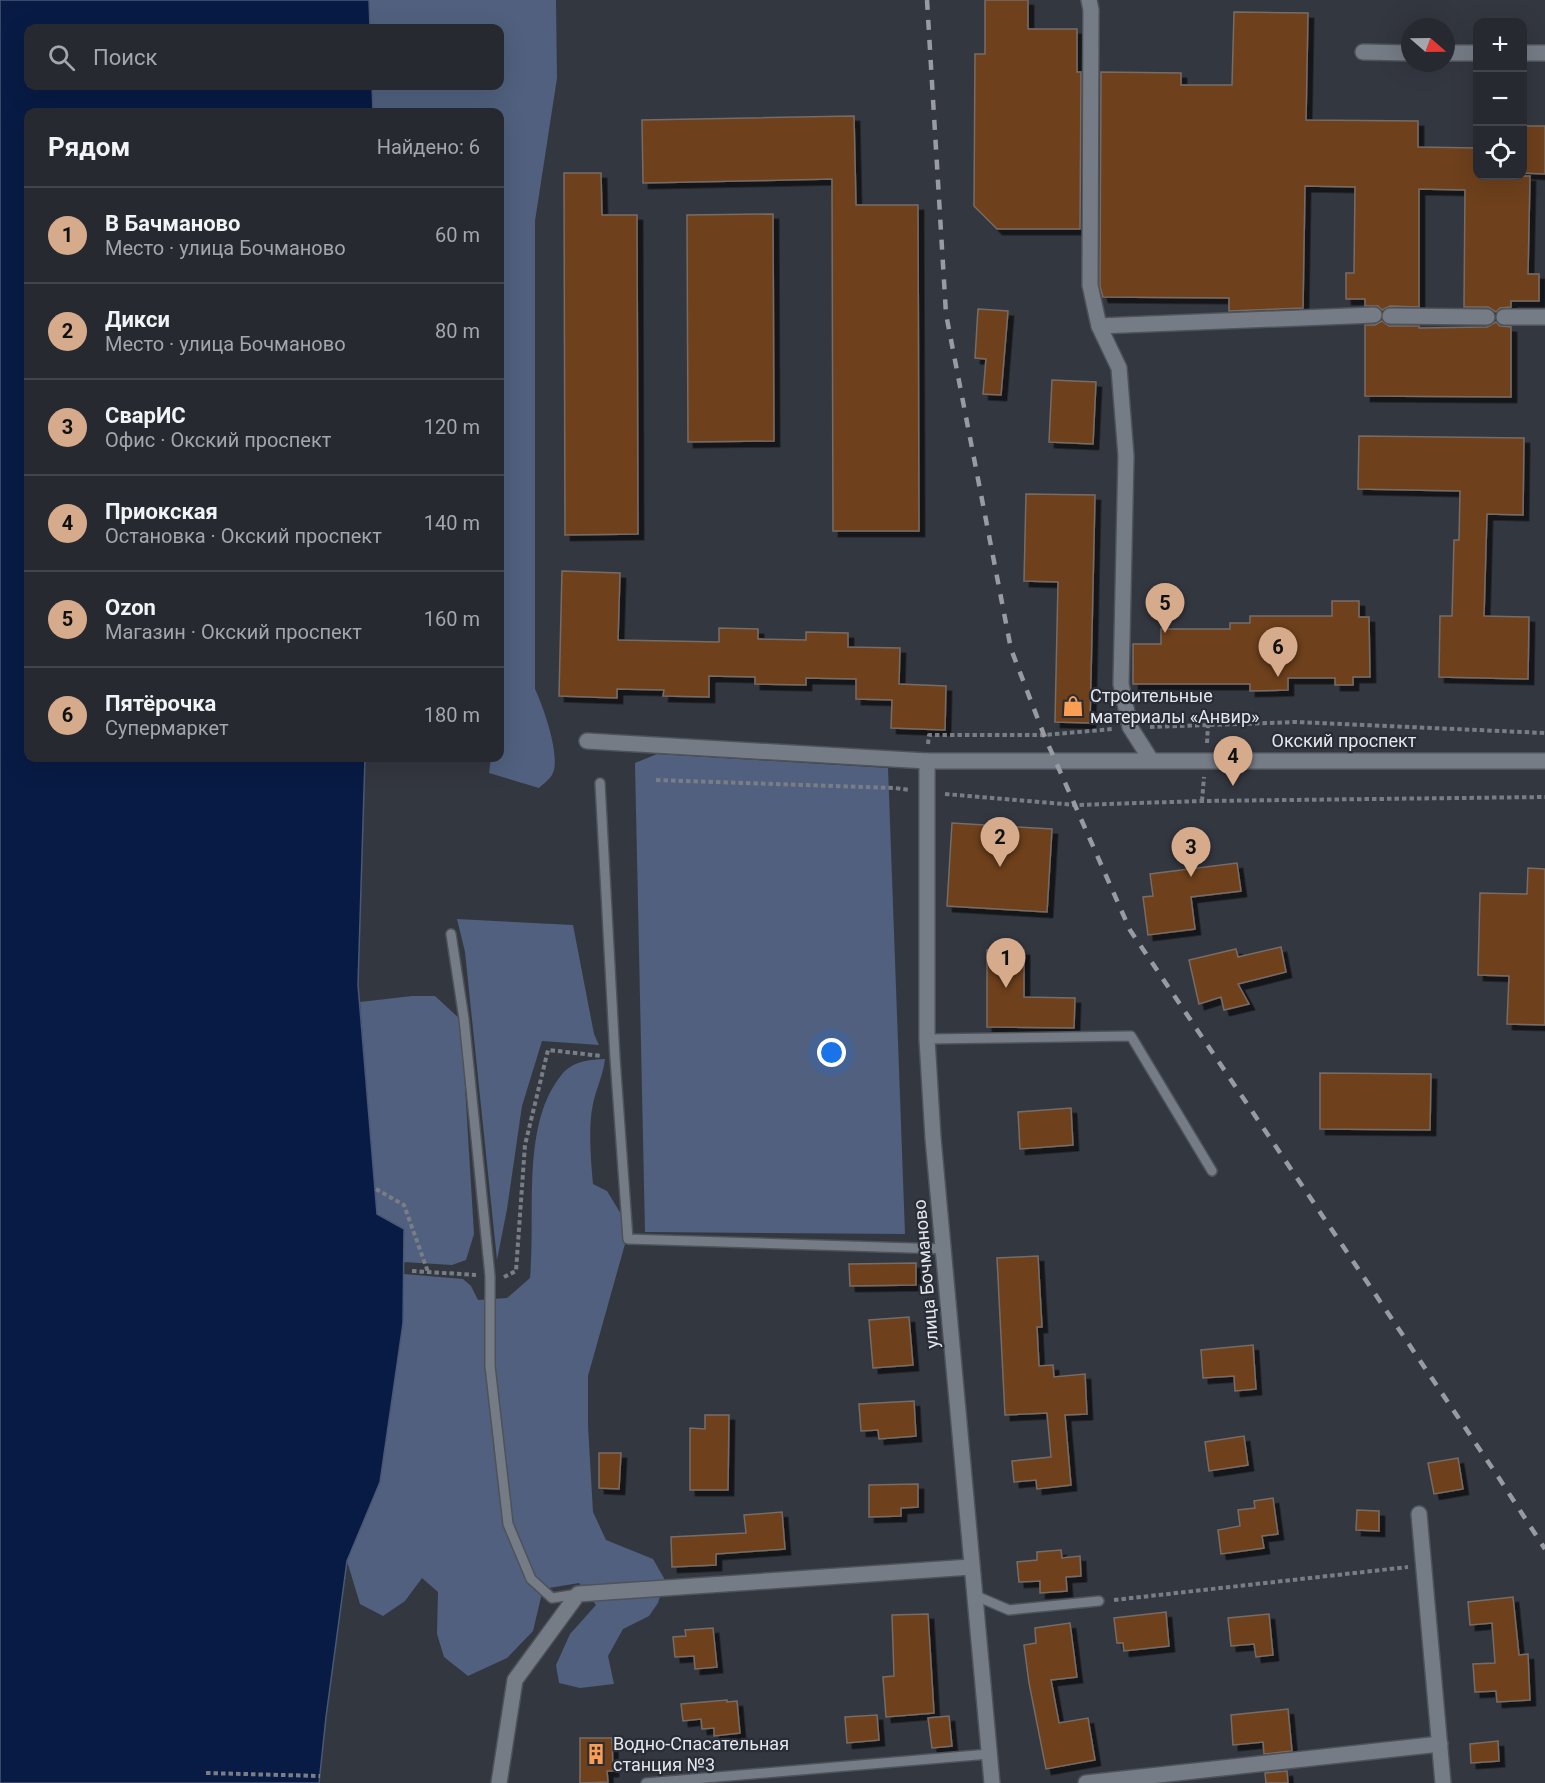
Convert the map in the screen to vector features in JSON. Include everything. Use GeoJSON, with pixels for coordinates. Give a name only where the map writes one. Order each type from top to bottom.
{"type":"FeatureCollection","features":[{"type":"Feature","properties":{"kind":"street"},"geometry":{"type":"LineString","coordinates":[[1089,0],[1091,10],[1090,285],[1099,326],[1119,368],[1126,456],[1121,684],[1130,727],[1150,760]]}},
{"type":"Feature","properties":{"kind":"street"},"geometry":{"type":"LineString","coordinates":[[1362,52],[1401,52]]}},
{"type":"Feature","properties":{"kind":"street"},"geometry":{"type":"LineString","coordinates":[[1455,53],[1473,53]]}},
{"type":"Feature","properties":{"kind":"street"},"geometry":{"type":"LineString","coordinates":[[1527,53],[1545,53]]}},
{"type":"Feature","properties":{"kind":"street"},"geometry":{"type":"LineString","coordinates":[[1099,326],[1374,315]]}},
{"type":"Feature","properties":{"kind":"street"},"geometry":{"type":"LineString","coordinates":[[1390,316],[1487,317]]}},
{"type":"Feature","properties":{"kind":"street"},"geometry":{"type":"LineString","coordinates":[[1504,317],[1545,317]]}},
{"type":"Feature","properties":{"kind":"street","name":"Окский проспект"},"geometry":{"type":"LineString","coordinates":[[587,741],[927,760],[1545,761]]}},
{"type":"Feature","properties":{"kind":"street","name":"улица Бочманово"},"geometry":{"type":"LineString","coordinates":[[927,760],[927,1039],[933,1138],[992,1783]]}},
{"type":"Feature","properties":{"kind":"street"},"geometry":{"type":"LineString","coordinates":[[1419,1514],[1443,1783]]}},
{"type":"Feature","properties":{"kind":"street"},"geometry":{"type":"LineString","coordinates":[[499,1783],[515,1680],[578,1594],[971,1567]]}},
{"type":"Feature","properties":{"kind":"street"},"geometry":{"type":"LineString","coordinates":[[1086,1783],[1440,1744]]}},
{"type":"Feature","properties":{"kind":"lane"},"geometry":{"type":"LineString","coordinates":[[600,783],[627,1239],[944,1249]]}},
{"type":"Feature","properties":{"kind":"lane"},"geometry":{"type":"LineString","coordinates":[[452,934],[464,1019],[490,1276],[490,1366],[508,1524],[531,1579],[552,1598],[578,1594]]}},
{"type":"Feature","properties":{"kind":"lane"},"geometry":{"type":"LineString","coordinates":[[927,1039],[1131,1036],[1212,1171]]}},
{"type":"Feature","properties":{"kind":"lane"},"geometry":{"type":"LineString","coordinates":[[974,1595],[1009,1610],[1099,1602]]}},
{"type":"Feature","properties":{"kind":"lane"},"geometry":{"type":"LineString","coordinates":[[646,1783],[989,1754]]}},
{"type":"Feature","properties":{"kind":"path"},"geometry":{"type":"LineString","coordinates":[[927,760],[929,735],[1044,735],[1130,727],[1296,722],[1545,732]]}},
{"type":"Feature","properties":{"kind":"path"},"geometry":{"type":"LineString","coordinates":[[656,780],[895,788],[1076,805],[1202,801],[1545,797]]}},
{"type":"Feature","properties":{"kind":"path"},"geometry":{"type":"LineString","coordinates":[[412,1271],[503,1277],[516,1271],[525,1145],[548,1050],[596,1056]]}},
{"type":"Feature","properties":{"kind":"path"},"geometry":{"type":"LineString","coordinates":[[376,1189],[404,1205],[428,1272]]}},
{"type":"Feature","properties":{"kind":"path"},"geometry":{"type":"LineString","coordinates":[[1099,1602],[1423,1566]]}},
{"type":"Feature","properties":{"kind":"path"},"geometry":{"type":"LineString","coordinates":[[206,1773],[320,1776]]}},
{"type":"Feature","properties":{"kind":"shaded area"},"geometry":{"type":"Polygon","coordinates":[[[0,0],[369,0],[370,24],[24,24],[24,90],[372,90],[373,108],[24,108],[24,762],[365,762],[358,985],[377,1214],[404,1229],[403,1323],[380,1482],[347,1561],[319,1783],[0,1783],[0,0]]]}},
{"type":"Feature","properties":{"kind":"shaded area"},"geometry":{"type":"Polygon","coordinates":[[[369,0],[556,0],[557,78],[535,221],[535,689],[550,732],[555,757],[552,775],[539,788],[489,773],[490,762],[504,762],[504,108],[373,108],[372,90],[504,90],[504,24],[370,24],[369,0]]]}},
{"type":"Feature","properties":{"kind":"shaded area"},"geometry":{"type":"Polygon","coordinates":[[[657,754],[888,768],[905,1234],[645,1232],[635,763],[657,754]]]}},
{"type":"Feature","properties":{"kind":"shaded area"},"geometry":{"type":"Polygon","coordinates":[[[457,919],[573,925],[594,1034],[599,1045],[542,1041],[522,1106],[497,1260],[465,952],[457,919]]]}},
{"type":"Feature","properties":{"kind":"shaded area"},"geometry":{"type":"Polygon","coordinates":[[[412,996],[435,996],[461,1020],[474,1234],[466,1260],[452,1265],[403,1262],[404,1229],[377,1215],[360,1002],[412,996]]]}},
{"type":"Feature","properties":{"kind":"shaded area"},"geometry":{"type":"Polygon","coordinates":[[[605,1059],[591,1113],[590,1144],[593,1184],[607,1191],[621,1214],[625,1244],[588,1376],[588,1426],[593,1512],[606,1540],[653,1559],[665,1580],[658,1603],[649,1616],[623,1629],[608,1656],[614,1684],[580,1688],[559,1683],[556,1665],[570,1634],[596,1605],[579,1583],[543,1589],[533,1631],[507,1658],[468,1676],[444,1657],[437,1634],[438,1592],[422,1578],[405,1601],[383,1616],[360,1604],[347,1561],[380,1482],[403,1323],[404,1274],[463,1279],[471,1286],[478,1300],[507,1298],[530,1278],[534,1152],[545,1105],[555,1084],[566,1070],[580,1062],[605,1059]]]}},
{"type":"Feature","properties":{"kind":"building"},"geometry":{"type":"Polygon","coordinates":[[[985,0],[1028,0],[1028,29],[1077,29],[1077,72],[1081,72],[1080,229],[997,229],[974,206],[975,54],[985,54],[985,0]]]}},
{"type":"Feature","properties":{"kind":"building"},"geometry":{"type":"Polygon","coordinates":[[[1234,12],[1308,13],[1306,120],[1418,121],[1418,147],[1473,148],[1473,180],[1527,180],[1527,176],[1530,176],[1528,274],[1539,274],[1539,301],[1511,301],[1511,307],[1500,308],[1496,312],[1488,307],[1464,307],[1465,190],[1419,189],[1419,307],[1390,306],[1382,310],[1378,306],[1365,306],[1365,299],[1346,299],[1346,273],[1354,273],[1355,187],[1305,186],[1303,308],[1229,311],[1229,298],[1103,297],[1100,287],[1101,72],[1181,73],[1181,85],[1232,85],[1234,12]]]}},
{"type":"Feature","properties":{"kind":"building"},"geometry":{"type":"Polygon","coordinates":[[[854,116],[856,205],[918,205],[919,531],[833,531],[832,179],[643,183],[642,120],[854,116]]]}},
{"type":"Feature","properties":{"kind":"building"},"geometry":{"type":"Polygon","coordinates":[[[1527,126],[1545,126],[1545,174],[1527,173],[1527,126]]]}},
{"type":"Feature","properties":{"kind":"building"},"geometry":{"type":"Polygon","coordinates":[[[564,173],[601,173],[602,215],[637,215],[638,534],[565,535],[564,173]]]}},
{"type":"Feature","properties":{"kind":"building"},"geometry":{"type":"Polygon","coordinates":[[[773,214],[774,441],[688,442],[687,215],[773,214]]]}},
{"type":"Feature","properties":{"kind":"building"},"geometry":{"type":"Polygon","coordinates":[[[978,309],[1008,311],[1001,395],[983,394],[986,359],[975,358],[978,309]]]}},
{"type":"Feature","properties":{"kind":"building"},"geometry":{"type":"Polygon","coordinates":[[[1382,321],[1389,326],[1419,326],[1419,328],[1487,327],[1496,322],[1500,326],[1511,327],[1511,397],[1365,396],[1365,325],[1375,325],[1382,321]]]}},
{"type":"Feature","properties":{"kind":"building"},"geometry":{"type":"Polygon","coordinates":[[[1052,380],[1096,382],[1093,444],[1049,442],[1052,380]]]}},
{"type":"Feature","properties":{"kind":"building"},"geometry":{"type":"Polygon","coordinates":[[[1359,436],[1524,438],[1523,515],[1487,514],[1484,616],[1529,617],[1528,679],[1439,677],[1440,616],[1452,616],[1454,540],[1459,540],[1460,491],[1358,489],[1359,436]]]}},
{"type":"Feature","properties":{"kind":"building"},"geometry":{"type":"Polygon","coordinates":[[[1026,494],[1095,495],[1090,723],[1055,722],[1058,582],[1024,581],[1026,494]]]}},
{"type":"Feature","properties":{"kind":"building"},"geometry":{"type":"Polygon","coordinates":[[[562,571],[620,573],[618,640],[719,642],[719,628],[758,629],[758,639],[806,640],[806,632],[848,633],[848,647],[900,648],[899,684],[946,686],[945,730],[891,728],[892,700],[856,699],[856,679],[806,678],[806,685],[755,684],[755,677],[709,676],[709,697],[663,696],[664,690],[617,689],[617,698],[559,696],[562,571]]]}},
{"type":"Feature","properties":{"kind":"building"},"geometry":{"type":"Polygon","coordinates":[[[1332,601],[1359,601],[1359,617],[1369,617],[1370,677],[1353,677],[1353,685],[1335,685],[1335,678],[1288,678],[1288,690],[1250,691],[1250,684],[1133,684],[1133,644],[1161,644],[1161,629],[1230,629],[1230,623],[1250,623],[1250,616],[1332,616],[1332,601]]]}},
{"type":"Feature","properties":{"kind":"building"},"geometry":{"type":"Polygon","coordinates":[[[952,823],[1052,829],[1047,912],[947,906],[952,823]]]}},
{"type":"Feature","properties":{"kind":"building"},"geometry":{"type":"Polygon","coordinates":[[[1237,863],[1241,891],[1191,897],[1195,929],[1148,935],[1143,897],[1153,896],[1150,874],[1237,863]]]}},
{"type":"Feature","properties":{"kind":"building"},"geometry":{"type":"Polygon","coordinates":[[[1528,868],[1545,869],[1545,1025],[1507,1024],[1509,976],[1478,975],[1480,893],[1527,894],[1528,868]]]}},
{"type":"Feature","properties":{"kind":"building"},"geometry":{"type":"Polygon","coordinates":[[[1281,947],[1286,972],[1238,984],[1249,1004],[1224,1010],[1221,997],[1199,1004],[1189,960],[1236,949],[1238,957],[1281,947]]]}},
{"type":"Feature","properties":{"kind":"building"},"geometry":{"type":"Polygon","coordinates":[[[987,950],[1024,950],[1024,997],[1075,998],[1074,1028],[987,1027],[987,950]]]}},
{"type":"Feature","properties":{"kind":"building"},"geometry":{"type":"Polygon","coordinates":[[[1320,1073],[1431,1074],[1430,1130],[1320,1129],[1320,1073]]]}},
{"type":"Feature","properties":{"kind":"building"},"geometry":{"type":"Polygon","coordinates":[[[1071,1108],[1073,1145],[1020,1149],[1018,1112],[1071,1108]]]}},
{"type":"Feature","properties":{"kind":"building"},"geometry":{"type":"Polygon","coordinates":[[[1038,1256],[1042,1327],[1037,1327],[1039,1366],[1053,1365],[1054,1377],[1085,1374],[1087,1414],[1065,1415],[1071,1485],[1037,1489],[1036,1480],[1014,1482],[1012,1461],[1051,1457],[1047,1413],[1005,1415],[997,1258],[1038,1256]]]}},
{"type":"Feature","properties":{"kind":"building"},"geometry":{"type":"Polygon","coordinates":[[[916,1263],[916,1285],[850,1286],[849,1264],[916,1263]]]}},
{"type":"Feature","properties":{"kind":"building"},"geometry":{"type":"Polygon","coordinates":[[[909,1317],[913,1365],[873,1368],[869,1320],[909,1317]]]}},
{"type":"Feature","properties":{"kind":"building"},"geometry":{"type":"Polygon","coordinates":[[[1253,1345],[1256,1389],[1235,1391],[1234,1376],[1203,1378],[1201,1350],[1253,1345]]]}},
{"type":"Feature","properties":{"kind":"building"},"geometry":{"type":"Polygon","coordinates":[[[914,1401],[916,1436],[879,1439],[878,1430],[861,1431],[859,1404],[914,1401]]]}},
{"type":"Feature","properties":{"kind":"building"},"geometry":{"type":"Polygon","coordinates":[[[705,1415],[729,1415],[728,1490],[690,1490],[690,1428],[705,1429],[705,1415]]]}},
{"type":"Feature","properties":{"kind":"building"},"geometry":{"type":"Polygon","coordinates":[[[1244,1436],[1248,1465],[1209,1471],[1205,1442],[1244,1436]]]}},
{"type":"Feature","properties":{"kind":"building"},"geometry":{"type":"Polygon","coordinates":[[[599,1453],[621,1453],[619,1489],[599,1488],[599,1453]]]}},
{"type":"Feature","properties":{"kind":"building"},"geometry":{"type":"Polygon","coordinates":[[[1458,1458],[1463,1489],[1434,1494],[1428,1463],[1458,1458]]]}},
{"type":"Feature","properties":{"kind":"building"},"geometry":{"type":"Polygon","coordinates":[[[918,1484],[918,1507],[901,1508],[901,1516],[869,1517],[869,1485],[918,1484]]]}},
{"type":"Feature","properties":{"kind":"building"},"geometry":{"type":"Polygon","coordinates":[[[1273,1498],[1278,1534],[1262,1536],[1264,1548],[1221,1554],[1218,1530],[1240,1526],[1238,1510],[1255,1508],[1254,1501],[1273,1498]]]}},
{"type":"Feature","properties":{"kind":"building"},"geometry":{"type":"Polygon","coordinates":[[[1357,1510],[1379,1511],[1379,1531],[1356,1530],[1357,1510]]]}},
{"type":"Feature","properties":{"kind":"building"},"geometry":{"type":"Polygon","coordinates":[[[782,1512],[785,1549],[716,1554],[716,1565],[672,1567],[671,1537],[746,1533],[744,1515],[782,1512]]]}},
{"type":"Feature","properties":{"kind":"building"},"geometry":{"type":"Polygon","coordinates":[[[1061,1550],[1062,1558],[1080,1556],[1081,1576],[1066,1577],[1067,1591],[1040,1593],[1040,1581],[1019,1582],[1017,1562],[1037,1560],[1037,1552],[1061,1550]]]}},
{"type":"Feature","properties":{"kind":"building"},"geometry":{"type":"Polygon","coordinates":[[[1513,1597],[1519,1655],[1528,1654],[1530,1700],[1497,1702],[1496,1691],[1475,1692],[1473,1664],[1495,1663],[1492,1623],[1470,1625],[1468,1602],[1513,1597]]]}},
{"type":"Feature","properties":{"kind":"building"},"geometry":{"type":"Polygon","coordinates":[[[1166,1612],[1169,1646],[1124,1651],[1123,1643],[1117,1643],[1114,1618],[1166,1612]]]}},
{"type":"Feature","properties":{"kind":"building"},"geometry":{"type":"Polygon","coordinates":[[[928,1614],[934,1713],[886,1717],[883,1677],[894,1676],[892,1615],[928,1614]]]}},
{"type":"Feature","properties":{"kind":"building"},"geometry":{"type":"Polygon","coordinates":[[[1269,1614],[1273,1655],[1256,1657],[1254,1644],[1231,1646],[1228,1618],[1269,1614]]]}},
{"type":"Feature","properties":{"kind":"building"},"geometry":{"type":"Polygon","coordinates":[[[1070,1623],[1077,1677],[1051,1680],[1059,1723],[1088,1718],[1095,1760],[1046,1769],[1024,1645],[1036,1643],[1035,1628],[1070,1623]]]}},
{"type":"Feature","properties":{"kind":"building"},"geometry":{"type":"Polygon","coordinates":[[[713,1628],[717,1667],[695,1669],[694,1656],[675,1657],[673,1637],[686,1636],[685,1630],[713,1628]]]}},
{"type":"Feature","properties":{"kind":"building"},"geometry":{"type":"Polygon","coordinates":[[[727,1700],[727,1702],[737,1701],[740,1733],[714,1736],[714,1728],[702,1729],[701,1719],[683,1721],[681,1704],[727,1700]]]}},
{"type":"Feature","properties":{"kind":"building"},"geometry":{"type":"Polygon","coordinates":[[[1288,1709],[1292,1751],[1264,1754],[1263,1742],[1233,1745],[1231,1715],[1288,1709]]]}},
{"type":"Feature","properties":{"kind":"building"},"geometry":{"type":"Polygon","coordinates":[[[877,1715],[879,1740],[847,1743],[845,1717],[877,1715]]]}},
{"type":"Feature","properties":{"kind":"building"},"geometry":{"type":"Polygon","coordinates":[[[949,1716],[952,1746],[932,1748],[928,1718],[949,1716]]]}},
{"type":"Feature","properties":{"kind":"building","name":"Водно-Спасательная станция №3"},"geometry":{"type":"Polygon","coordinates":[[[580,1738],[612,1738],[613,1771],[607,1771],[608,1782],[580,1783],[580,1738]]]}},
{"type":"Feature","properties":{"kind":"building"},"geometry":{"type":"Polygon","coordinates":[[[1498,1741],[1499,1761],[1471,1763],[1470,1744],[1498,1741]]]}},
{"type":"Feature","properties":{"kind":"building"},"geometry":{"type":"Polygon","coordinates":[[[1287,1771],[1288,1783],[1266,1783],[1265,1773],[1287,1771]]]}},
{"type":"Feature","properties":{"kind":"railway"},"geometry":{"type":"LineString","coordinates":[[927,0],[946,314],[1011,649],[1044,735],[1130,930],[1545,1549]]}},
{"type":"Feature","properties":{"kind":"place","name":"Ozon"},"geometry":{"type":"Point","coordinates":[1165,633]}},
{"type":"Feature","properties":{"kind":"place","name":"Пятёрочка"},"geometry":{"type":"Point","coordinates":[1278,677]}},
{"type":"Feature","properties":{"kind":"place","name":"Строительные материалы «Анвир»"},"geometry":{"type":"Point","coordinates":[1073,706]}},
{"type":"Feature","properties":{"kind":"place","name":"Приокская"},"geometry":{"type":"Point","coordinates":[1233,786]}},
{"type":"Feature","properties":{"kind":"place","name":"Дикси"},"geometry":{"type":"Point","coordinates":[1000,867]}},
{"type":"Feature","properties":{"kind":"place","name":"СварИС"},"geometry":{"type":"Point","coordinates":[1191,877]}},
{"type":"Feature","properties":{"kind":"place","name":"В Бачманово"},"geometry":{"type":"Point","coordinates":[1006,988]}},
{"type":"Feature","properties":{"kind":"place","name":"Водно-Спасательная станция №3"},"geometry":{"type":"Point","coordinates":[596,1754]}}]}
